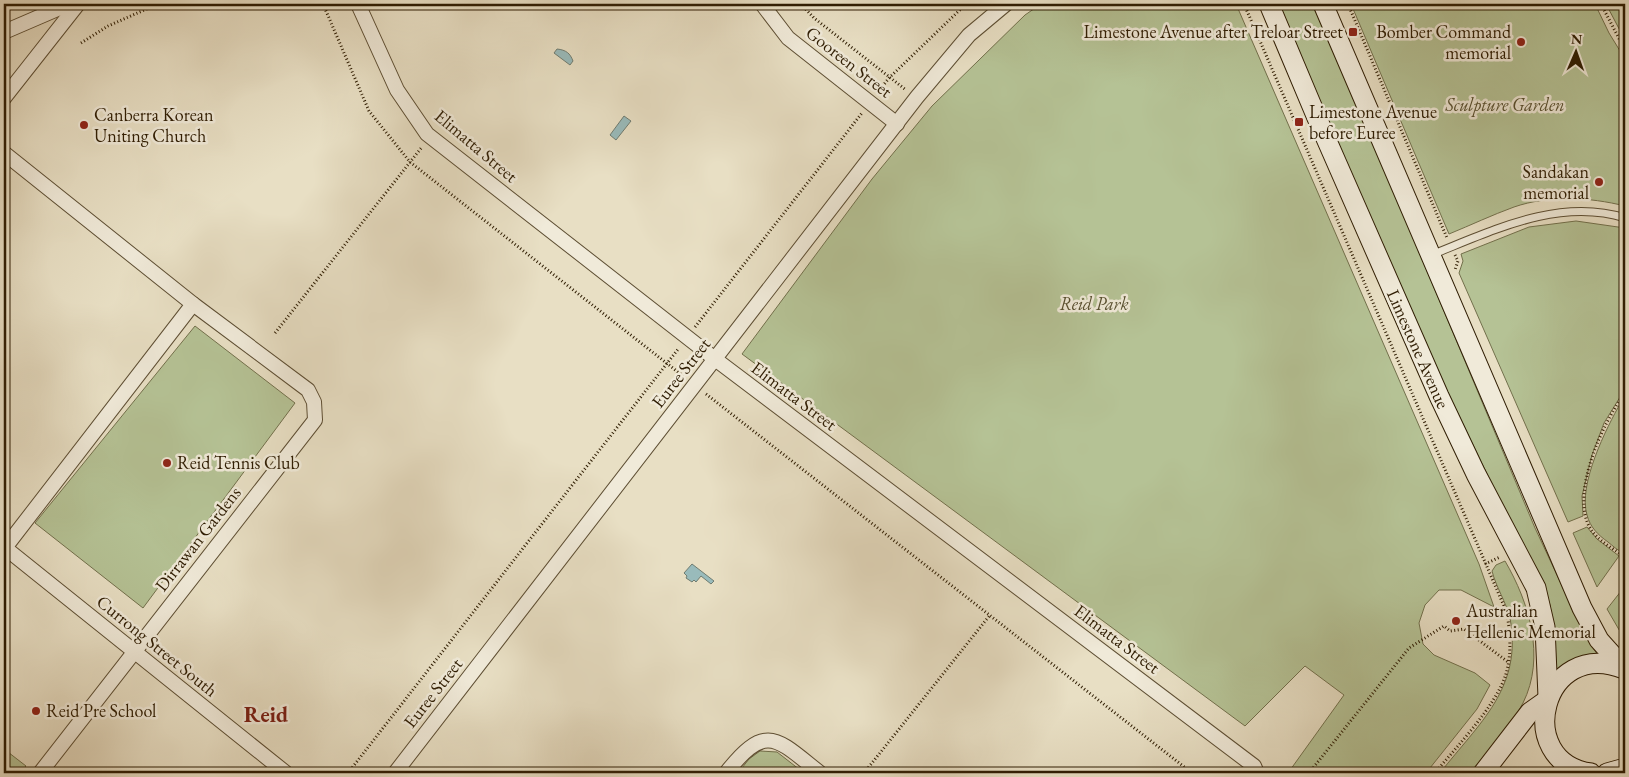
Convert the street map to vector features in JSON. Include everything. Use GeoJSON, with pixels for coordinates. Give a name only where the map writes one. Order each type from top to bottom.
{"type":"FeatureCollection","features":[{"type":"Feature","properties":{"kind":"main road","name":"Limestone Avenue"},"geometry":{"type":"LineString","coordinates":[[1269,4],[1439,396],[1476,474],[1536,588],[1545,627],[1548,698],[1544,713],[1544,727],[1555,752],[1575,769],[1591,773]]}},
{"type":"Feature","properties":{"kind":"main road"},"geometry":{"type":"LineString","coordinates":[[1323,4],[1585,614],[1599,640],[1625,669]]}},
{"type":"Feature","properties":{"kind":"main road"},"geometry":{"type":"LineString","coordinates":[[1483,773],[1530,712],[1548,698],[1564,676],[1576,669],[1601,663],[1625,669]]}},
{"type":"Feature","properties":{"kind":"main road"},"geometry":{"type":"LineString","coordinates":[[1606,773],[1625,768]]}},
{"type":"Feature","properties":{"kind":"street"},"geometry":{"type":"LineString","coordinates":[[4,32],[69,4]]}},
{"type":"Feature","properties":{"kind":"street"},"geometry":{"type":"LineString","coordinates":[[4,98],[78,4]]}},
{"type":"Feature","properties":{"kind":"street","name":"Elimatta Street"},"geometry":{"type":"LineString","coordinates":[[358,4],[397,90],[427,134],[715,360],[1254,766],[1257,773]]}},
{"type":"Feature","properties":{"kind":"street","name":"Gooreen Street"},"geometry":{"type":"LineString","coordinates":[[762,4],[788,38],[897,124]]}},
{"type":"Feature","properties":{"kind":"street","name":"Euree Street"},"geometry":{"type":"LineString","coordinates":[[395,773],[917,97],[969,34],[1006,4]]}},
{"type":"Feature","properties":{"kind":"street","name":"Dirrawan Gardens"},"geometry":{"type":"LineString","coordinates":[[4,153],[194,304],[308,390],[314,402],[315,420],[40,773]]}},
{"type":"Feature","properties":{"kind":"street"},"geometry":{"type":"LineString","coordinates":[[4,548],[194,304]]}},
{"type":"Feature","properties":{"kind":"street","name":"Currong Street South"},"geometry":{"type":"LineString","coordinates":[[4,548],[286,773]]}},
{"type":"Feature","properties":{"kind":"street"},"geometry":{"type":"LineString","coordinates":[[726,773],[743,751],[759,741],[782,743],[820,773]]}},
{"type":"Feature","properties":{"kind":"lane"},"geometry":{"type":"LineString","coordinates":[[1431,255],[1535,217],[1581,212],[1609,213],[1625,218]]}},
{"type":"Feature","properties":{"kind":"path"},"geometry":{"type":"LineString","coordinates":[[82,43],[108,26],[158,4]]}},
{"type":"Feature","properties":{"kind":"path"},"geometry":{"type":"LineString","coordinates":[[323,4],[369,111],[410,162],[1192,773]]}},
{"type":"Feature","properties":{"kind":"path"},"geometry":{"type":"LineString","coordinates":[[802,4],[814,18],[889,78],[917,97]]}},
{"type":"Feature","properties":{"kind":"path"},"geometry":{"type":"LineString","coordinates":[[348,773],[889,78],[966,4]]}},
{"type":"Feature","properties":{"kind":"path"},"geometry":{"type":"LineString","coordinates":[[1244,4],[1500,596],[1509,627],[1508,662],[1506,673],[1497,695],[1435,773]]}},
{"type":"Feature","properties":{"kind":"path"},"geometry":{"type":"LineString","coordinates":[[1348,4],[1451,247]]}},
{"type":"Feature","properties":{"kind":"path"},"geometry":{"type":"LineString","coordinates":[[1601,4],[1625,50]]}},
{"type":"Feature","properties":{"kind":"path"},"geometry":{"type":"LineString","coordinates":[[275,333],[410,162]]}},
{"type":"Feature","properties":{"kind":"path"},"geometry":{"type":"LineString","coordinates":[[1622,555],[1595,535],[1590,528],[1585,515],[1584,500],[1596,446],[1625,393]]}},
{"type":"Feature","properties":{"kind":"path"},"geometry":{"type":"LineString","coordinates":[[864,773],[990,616]]}},
{"type":"Feature","properties":{"kind":"path"},"geometry":{"type":"LineString","coordinates":[[1310,773],[1409,648],[1444,626],[1450,631],[1464,629],[1508,662]]}},
{"type":"Feature","properties":{"kind":"green space","name":"Reid Park"},"geometry":{"type":"Polygon","coordinates":[[[1041,4],[1236,4],[1479,564],[1494,607],[1461,590],[1439,590],[1425,605],[1419,623],[1423,644],[1434,655],[1475,673],[1490,685],[1477,709],[1426,773],[1288,773],[1344,695],[1305,666],[1245,726],[742,354],[872,179],[932,106],[1025,15],[1041,4]]]}},
{"type":"Feature","properties":{"kind":"green space"},"geometry":{"type":"Polygon","coordinates":[[[1278,4],[1315,4],[1535,528],[1586,637],[1599,657],[1556,673],[1555,640],[1550,605],[1424,343],[1278,4]]]}},
{"type":"Feature","properties":{"kind":"green space","name":"Sculpture Garden"},"geometry":{"type":"Polygon","coordinates":[[[1351,4],[1595,4],[1609,33],[1625,59],[1625,206],[1583,199],[1555,199],[1527,203],[1449,234],[1351,4]]]}},
{"type":"Feature","properties":{"kind":"green space"},"geometry":{"type":"Polygon","coordinates":[[[1606,4],[1625,4],[1625,40],[1606,4]]]}},
{"type":"Feature","properties":{"kind":"green space"},"geometry":{"type":"Polygon","coordinates":[[[1576,221],[1625,228],[1625,389],[1604,423],[1592,455],[1582,496],[1583,516],[1568,522],[1459,273],[1463,261],[1461,254],[1529,227],[1576,221]]]}},
{"type":"Feature","properties":{"kind":"green space","name":"Reid Tennis Club"},"geometry":{"type":"Polygon","coordinates":[[[195,326],[295,403],[143,608],[35,523],[195,326]]]}},
{"type":"Feature","properties":{"kind":"green space"},"geometry":{"type":"Polygon","coordinates":[[[1625,401],[1624,553],[1601,537],[1595,530],[1588,519],[1585,502],[1586,488],[1601,441],[1621,402],[1623,404],[1625,401]]]}},
{"type":"Feature","properties":{"kind":"green space"},"geometry":{"type":"Polygon","coordinates":[[[1587,527],[1597,539],[1619,556],[1597,587],[1573,533],[1587,527]]]}},
{"type":"Feature","properties":{"kind":"green space"},"geometry":{"type":"Polygon","coordinates":[[[1505,561],[1521,594],[1532,630],[1534,649],[1530,685],[1523,703],[1512,721],[1471,773],[1440,773],[1483,720],[1495,703],[1504,685],[1510,665],[1512,643],[1510,618],[1492,571],[1496,565],[1505,561]]]}},
{"type":"Feature","properties":{"kind":"green space"},"geometry":{"type":"Polygon","coordinates":[[[1625,586],[1625,640],[1607,609],[1625,586]]]}},
{"type":"Feature","properties":{"kind":"green space"},"geometry":{"type":"Polygon","coordinates":[[[4,749],[26,766],[20,773],[4,773],[4,749]]]}},
{"type":"Feature","properties":{"kind":"green space"},"geometry":{"type":"Polygon","coordinates":[[[760,751],[777,752],[804,773],[738,773],[749,759],[760,751]]]}},
{"type":"Feature","properties":{"kind":"water"},"geometry":{"type":"Polygon","coordinates":[[[557,49],[569,54],[573,61],[570,65],[554,53],[557,49]]]}},
{"type":"Feature","properties":{"kind":"water"},"geometry":{"type":"Polygon","coordinates":[[[624,116],[631,121],[616,140],[610,135],[624,116]]]}},
{"type":"Feature","properties":{"kind":"water"},"geometry":{"type":"Polygon","coordinates":[[[692,564],[714,581],[711,584],[701,576],[696,582],[686,578],[687,576],[684,573],[692,564]]]}},
{"type":"Feature","properties":{"kind":"place","name":"Limestone Avenue after Treloar Street"},"geometry":{"type":"Point","coordinates":[1353,32]}},
{"type":"Feature","properties":{"kind":"place","name":"Bomber Command memorial"},"geometry":{"type":"Point","coordinates":[1521,42]}},
{"type":"Feature","properties":{"kind":"place","name":"Limestone Avenue before Euree"},"geometry":{"type":"Point","coordinates":[1299,122]}},
{"type":"Feature","properties":{"kind":"place","name":"Canberra Korean Uniting Church"},"geometry":{"type":"Point","coordinates":[84,125]}},
{"type":"Feature","properties":{"kind":"place","name":"Sandakan memorial"},"geometry":{"type":"Point","coordinates":[1599,182]}},
{"type":"Feature","properties":{"kind":"place","name":"Reid Tennis Club"},"geometry":{"type":"Point","coordinates":[167,463]}},
{"type":"Feature","properties":{"kind":"place","name":"Australian Hellenic Memorial"},"geometry":{"type":"Point","coordinates":[1456,621]}},
{"type":"Feature","properties":{"kind":"place","name":"Reid Pre School"},"geometry":{"type":"Point","coordinates":[36,711]}},
{"type":"Feature","properties":{"kind":"district","name":"Reid"},"geometry":{"type":"Point","coordinates":[266,714]}}]}
